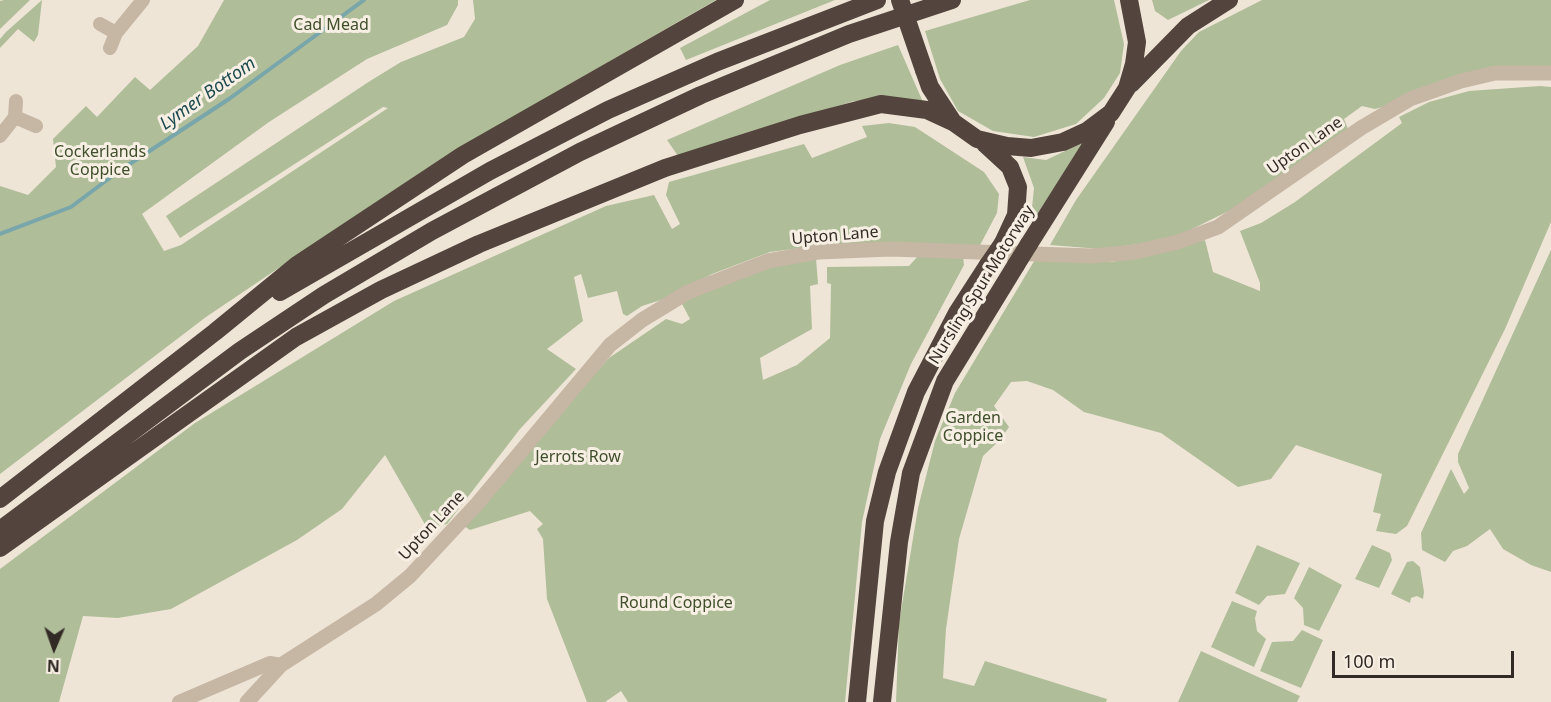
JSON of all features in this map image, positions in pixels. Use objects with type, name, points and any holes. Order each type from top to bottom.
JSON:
[{"type":"highway","points":[[0,499],[215,332],[297,265],[463,154],[735,0]]},
{"type":"highway","points":[[215,332],[309,274],[490,171],[608,110],[717,62],[877,0]]},
{"type":"highway","points":[[900,0],[930,87],[953,122]]},
{"type":"highway","points":[[0,530],[240,351],[324,295],[432,231],[580,152],[701,95],[849,34],[952,0]]},
{"type":"highway","points":[[1127,88],[1137,42],[1129,0]]},
{"type":"highway","points":[[1127,88],[1188,26],[1229,0]]},
{"type":"highway","name":"Nursling Spur Motorway","points":[[882,702],[898,542],[911,473],[945,381],[1127,88]]},
{"type":"highway","points":[[0,548],[296,337],[381,290],[479,244],[665,168],[812,122],[881,104],[927,110],[953,122]]},
{"type":"highway","points":[[977,139],[1008,146],[1031,148],[1064,142],[1087,131],[1112,112]]},
{"type":"highway","name":"Nursling Spur Motorway","points":[[857,702],[875,521],[887,472],[902,426],[932,358],[1003,243],[1017,209],[1017,180],[1005,161],[953,122]]},
{"type":"street","points":[[110,48],[116,33],[143,0]]},
{"type":"street","points":[[100,24],[116,33]]},
{"type":"street","name":"Upton Lane","points":[[248,702],[281,665],[376,604],[410,576],[477,504],[610,345],[642,320],[688,292],[768,261],[818,252],[891,249],[1092,256],[1135,252],[1178,242],[1218,227],[1361,129],[1410,99],[1461,81],[1495,73],[1551,73]]},
{"type":"street","points":[[0,136],[3,128],[15,117],[16,101]]},
{"type":"street","points":[[15,117],[36,126]]},
{"type":"street","points":[[179,702],[270,663],[281,665]]},
{"type":"green space","points":[[30,0],[0,29],[0,1]]},
{"type":"green space","points":[[42,0],[38,35],[34,42],[18,29],[0,48],[0,39],[6,32]]},
{"type":"green space","points":[[224,0],[458,0],[458,5],[447,25],[367,59],[269,122],[142,214],[164,251],[181,245],[388,108],[383,107],[180,238],[166,216],[401,62],[464,37],[475,19],[473,0],[716,0],[556,92],[350,220],[206,317],[0,474],[0,186],[28,195],[56,167],[53,139],[86,106],[97,117],[135,77],[150,90],[198,46]]},
{"type":"green space","points":[[770,0],[835,0],[686,60],[680,48]]},
{"type":"green space","points":[[1030,0],[1114,0],[1124,44],[1120,73],[1104,98],[1076,124],[1034,137],[993,131],[958,111],[940,79],[925,31]]},
{"type":"green space","points":[[1152,0],[1209,0],[1168,20],[1155,11]]},
{"type":"green space","points":[[1262,0],[1551,0],[1551,66],[1375,109],[1362,106],[1344,119],[1348,129],[1251,200],[1182,234],[1148,243],[1100,249],[1050,245],[1076,200],[1181,51],[1199,32]]},
{"type":"green space","points":[[898,45],[923,102],[854,101],[678,156],[667,140],[840,65]]},
{"type":"green space","name":"Garden Coppice","points":[[1551,87],[1551,222],[1505,329],[1407,526],[1396,534],[1376,531],[1381,514],[1373,512],[1382,474],[1296,445],[1271,479],[1238,487],[1161,433],[1084,412],[1053,390],[1027,381],[1011,382],[994,406],[1009,427],[1000,440],[983,456],[959,539],[946,629],[943,678],[974,686],[985,661],[1107,699],[1106,702],[896,702],[899,623],[918,508],[935,441],[955,393],[1036,258],[1112,262],[1205,240],[1213,272],[1260,291],[1260,283],[1240,231],[1261,223],[1295,202],[1402,123],[1399,117],[1429,102],[1469,91]]},
{"type":"green space","points":[[889,123],[915,127],[984,172],[999,194],[997,213],[979,247],[832,244],[770,252],[712,274],[667,298],[642,306],[627,316],[623,314],[617,291],[588,298],[581,274],[574,277],[583,321],[547,349],[576,369],[520,429],[447,524],[427,528],[385,455],[342,509],[297,540],[171,609],[118,618],[83,616],[59,702],[0,702],[0,569],[195,423],[394,301],[606,206],[654,195],[672,229],[680,224],[666,195],[669,182],[804,144],[812,158],[867,137],[862,126]]},
{"type":"green space","points":[[1084,142],[1036,216],[1031,218],[1034,188],[1023,157],[1046,160]]},
{"type":"green space","points":[[1551,250],[1551,572],[1531,565],[1503,549],[1490,529],[1467,546],[1453,551],[1445,562],[1422,550],[1421,533],[1451,469],[1464,494],[1469,488],[1458,462],[1458,454]]},
{"type":"green space","points":[[919,255],[963,256],[964,265],[911,364],[880,439],[862,522],[845,702],[628,702],[621,691],[605,702],[587,702],[547,599],[543,539],[537,529],[543,524],[530,511],[470,530],[464,526],[524,453],[609,358],[666,319],[682,324],[690,319],[681,302],[765,268],[816,258],[818,284],[810,286],[812,329],[760,358],[763,380],[797,365],[830,338],[831,284],[827,283],[827,267],[909,266]]},
{"type":"green space","points":[[1257,545],[1300,563],[1285,594],[1267,596],[1259,605],[1235,593]]},
{"type":"green space","points":[[1372,545],[1390,553],[1392,560],[1379,588],[1355,579]]},
{"type":"green space","points":[[1413,561],[1420,567],[1424,592],[1423,599],[1417,596],[1411,598],[1410,603],[1391,594],[1407,562]]},
{"type":"green space","points":[[1309,567],[1342,585],[1319,631],[1304,625],[1303,608],[1294,598]]},
{"type":"green space","points":[[1232,601],[1257,611],[1255,618],[1257,631],[1266,639],[1254,667],[1211,647]]},
{"type":"green space","points":[[1302,630],[1323,640],[1301,688],[1260,671],[1272,642],[1293,641]]},
{"type":"green space","points":[[1201,651],[1300,696],[1297,702],[1178,702]]},
{"type":"waterway","name":"Lymer Bottom","points":[[0,234],[71,207],[119,171],[229,99],[364,0]]},
{"type":"park label","name":"Cad Mead","points":[[331,25]]},
{"type":"park label","name":"Cockerlands Coppice","points":[[100,161]]},
{"type":"park label","name":"Jerrots Row","points":[[578,457]]},
{"type":"park label","name":"Round Coppice","points":[[676,603]]}]
